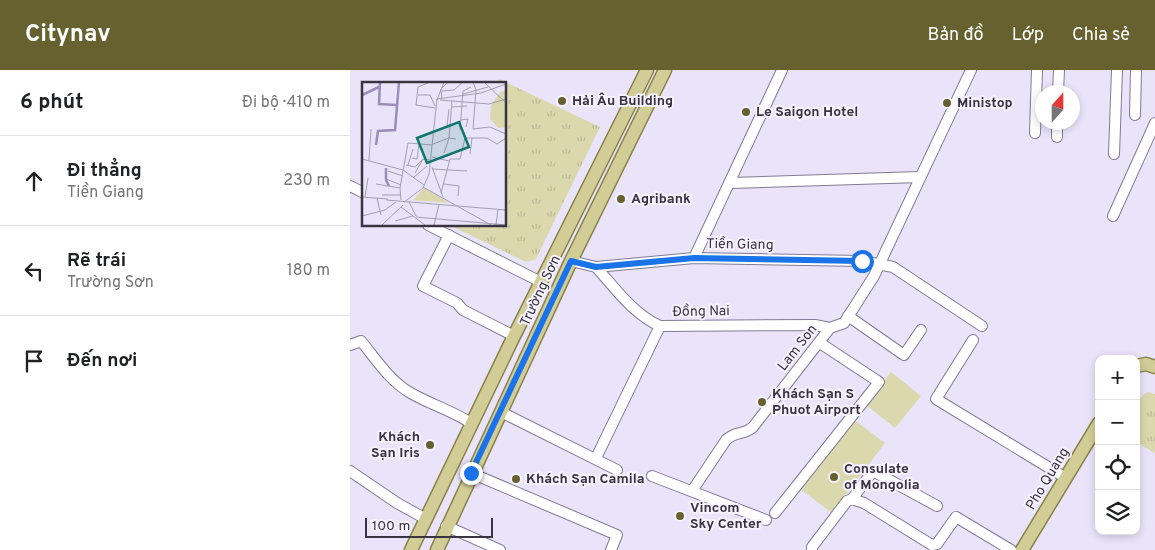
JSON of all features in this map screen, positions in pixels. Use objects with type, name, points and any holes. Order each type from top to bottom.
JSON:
[{"type":"main road","name":"Trường Sơn","points":[[411,550],[514,336],[647,70]]},
{"type":"main road","name":"Trường Sơn","points":[[437,550],[446,526],[571,261],[665,70]]},
{"type":"main road","points":[[1140,365],[1146,364],[1155,367]]},
{"type":"main road","name":"Pho Quang","points":[[1022,550],[1095,431]]},
{"type":"street","points":[[694,258],[782,70]]},
{"type":"street","name":"Lam Son","points":[[692,492],[726,440],[731,435],[746,433],[820,343],[830,328],[844,323],[880,263],[971,70]]},
{"type":"street","points":[[1035,133],[1037,70]]},
{"type":"street","points":[[1058,85],[1059,70]]},
{"type":"street","points":[[1114,154],[1117,70]]},
{"type":"street","points":[[1135,115],[1136,70]]},
{"type":"street","points":[[1113,216],[1155,123]]},
{"type":"street","points":[[1056,130],[1056,137]]},
{"type":"street","points":[[730,183],[920,177]]},
{"type":"street","points":[[350,186],[362,192]]},
{"type":"street","points":[[430,226],[541,282]]},
{"type":"street","points":[[449,235],[423,286],[514,336]]},
{"type":"street","name":"Tiền Giang","points":[[571,261],[596,267],[694,258],[862,261],[880,263],[893,267],[982,326]]},
{"type":"street","name":"Đồng Nai","points":[[596,267],[633,308],[647,320],[660,326],[815,325],[830,328]]},
{"type":"street","points":[[848,316],[904,355],[921,330]]},
{"type":"street","points":[[596,458],[660,326]]},
{"type":"street","points":[[973,340],[936,399],[1066,478]]},
{"type":"street","points":[[350,345],[361,341],[380,364],[408,391],[454,412],[472,423]]},
{"type":"street","points":[[775,513],[879,382],[820,343]]},
{"type":"street","points":[[501,412],[617,470]]},
{"type":"street","points":[[350,471],[397,503],[426,518]]},
{"type":"street","points":[[812,550],[812,547],[847,501],[852,498],[874,471],[937,506]]},
{"type":"street","points":[[471,473],[618,534],[611,550]]},
{"type":"street","points":[[652,476],[766,520]]},
{"type":"street","points":[[852,498],[864,503],[931,547],[936,544],[956,517],[1011,550]]},
{"type":"street","points":[[446,526],[500,550]]},
{"type":"green space","points":[[506,82],[600,127],[536,259],[526,262],[451,226],[506,226]]},
{"type":"green space","points":[[891,372],[921,396],[895,428],[865,404]]},
{"type":"green space","points":[[1148,392],[1155,394],[1155,453],[1140,444],[1140,400]]},
{"type":"green space","points":[[853,419],[885,443],[832,513],[799,488]]},
{"type":"place","name":"Hải Âu Building","points":[[562,101]]},
{"type":"place","name":"Ministop","points":[[947,103]]},
{"type":"place","name":"Le Saigon Hotel","points":[[746,112]]},
{"type":"place","name":"Agribank","points":[[621,199]]},
{"type":"place","name":"Khách Sạn S Phuot Airport","points":[[762,402]]},
{"type":"place","name":"Khách Sạn Iris","points":[[430,445]]},
{"type":"place","name":"Consulate of Mongolia","points":[[834,477]]},
{"type":"place","name":"Khách Sạn Camila","points":[[516,479]]},
{"type":"place","name":"Vincom Sky Center","points":[[680,516]]},
{"type":"route","points":[[471,473],[571,261],[596,267],[694,258],[862,261]]}]
